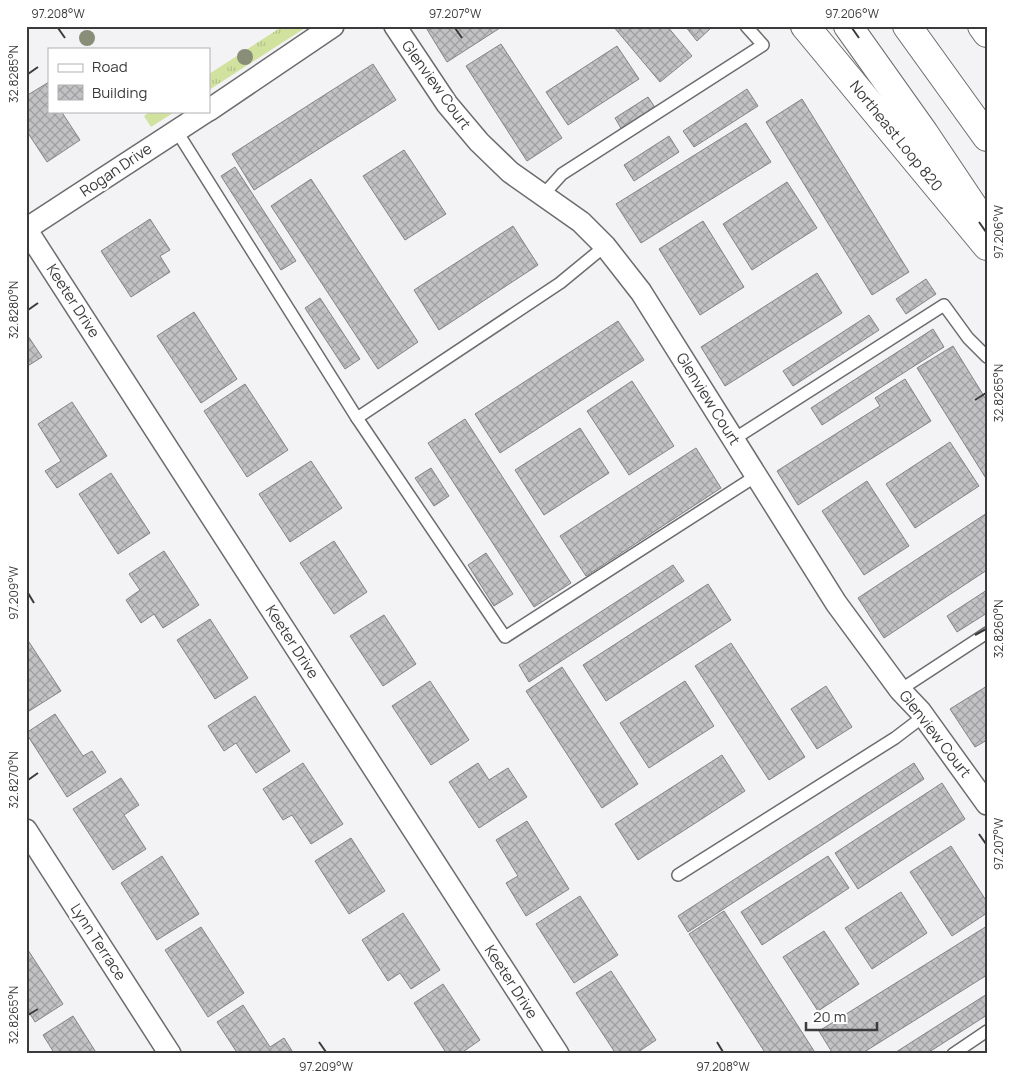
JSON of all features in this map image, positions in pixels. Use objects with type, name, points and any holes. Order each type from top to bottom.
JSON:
[{"type":"main road","name":"Northeast Loop 820","points":[[805,26],[987,246]]},
{"type":"main road","points":[[848,26],[924,133],[987,227]]},
{"type":"main road","points":[[907,26],[987,137]]},
{"type":"main road","points":[[982,26],[987,33]]},
{"type":"street","name":"Rogan Drive","points":[[210,107],[333,26]]},
{"type":"street","name":"Glenview Court","points":[[394,26],[447,104],[479,142],[510,172],[581,222],[605,246],[641,292],[836,603],[900,690],[924,716],[987,804]]},
{"type":"street","name":"Rogan Drive","points":[[26,229],[202,112]]},
{"type":"street","name":"Keeter Drive","points":[[26,229],[558,1054]]},
{"type":"street","name":"Lynn Terrace","points":[[26,830],[170,1054]]},
{"type":"lane","points":[[543,195],[562,174],[763,45],[746,26]]},
{"type":"lane","points":[[176,130],[356,418],[505,638],[756,476]]},
{"type":"lane","points":[[356,418],[560,283],[605,246]]},
{"type":"lane","points":[[734,439],[944,305],[968,338],[987,356]]},
{"type":"lane","points":[[900,690],[987,633]]},
{"type":"lane","points":[[678,875],[895,738],[924,716]]},
{"type":"lane","points":[[953,1054],[987,1031]]},
{"type":"green space","points":[[283,26],[308,26],[210,89],[210,73]]},
{"type":"green space","points":[[150,112],[174,112],[151,127],[144,116]]},
{"type":"building","points":[[425,26],[503,26],[447,62]]},
{"type":"building","points":[[613,26],[667,26],[692,56],[660,82]]},
{"type":"building","points":[[685,26],[710,26],[711,28],[697,41]]},
{"type":"building","points":[[501,44],[562,138],[527,161],[466,66]]},
{"type":"building","points":[[617,46],[639,79],[568,125],[546,92]]},
{"type":"building","points":[[373,64],[396,100],[254,190],[232,154]]},
{"type":"building","points":[[48,83],[48,112],[62,112],[80,140],[47,162],[26,130],[26,96]]},
{"type":"building","points":[[747,89],[758,106],[694,147],[683,131]]},
{"type":"building","points":[[648,97],[656,109],[622,130],[615,118]]},
{"type":"building","points":[[802,99],[909,272],[872,295],[766,122]]},
{"type":"building","points":[[746,123],[771,162],[641,243],[616,204]]},
{"type":"building","points":[[669,136],[679,152],[634,181],[624,165]]},
{"type":"building","points":[[404,150],[446,214],[405,240],[363,176]]},
{"type":"building","points":[[235,167],[296,261],[281,270],[221,176]]},
{"type":"building","points":[[311,179],[418,342],[378,369],[271,206]]},
{"type":"building","points":[[787,182],[817,228],[752,270],[723,224]]},
{"type":"building","points":[[150,219],[170,250],[160,256],[170,272],[131,297],[101,251]]},
{"type":"building","points":[[703,221],[744,287],[700,315],[659,249]]},
{"type":"building","points":[[513,226],[538,265],[439,330],[414,290]]},
{"type":"building","points":[[817,273],[842,313],[725,386],[701,347]]},
{"type":"building","points":[[926,279],[936,294],[906,314],[896,299]]},
{"type":"building","points":[[320,298],[360,359],[345,369],[305,308]]},
{"type":"building","points":[[194,312],[237,379],[201,403],[157,336]]},
{"type":"building","points":[[869,315],[879,330],[793,386],[783,371]]},
{"type":"building","points":[[618,321],[644,360],[500,453],[475,414]]},
{"type":"building","points":[[933,329],[944,347],[822,425],[811,408]]},
{"type":"building","points":[[26,333],[42,357],[26,367]]},
{"type":"building","points":[[953,346],[987,401],[987,480],[917,368]]},
{"type":"building","points":[[905,379],[931,421],[798,505],[777,471],[880,406],[875,398]]},
{"type":"building","points":[[632,381],[674,446],[629,475],[587,411]]},
{"type":"building","points":[[245,384],[288,450],[247,477],[204,411]]},
{"type":"building","points":[[72,402],[107,456],[57,488],[45,471],[61,461],[38,424]]},
{"type":"building","points":[[465,419],[571,583],[534,607],[428,443]]},
{"type":"building","points":[[580,428],[609,473],[544,515],[515,470]]},
{"type":"building","points":[[950,442],[979,486],[915,528],[886,484]]},
{"type":"building","points":[[696,448],[721,488],[586,576],[560,536]]},
{"type":"building","points":[[311,461],[342,508],[290,542],[259,494]]},
{"type":"building","points":[[431,468],[449,496],[434,506],[415,478]]},
{"type":"building","points":[[111,473],[150,533],[118,554],[79,494]]},
{"type":"building","points":[[867,481],[909,546],[864,575],[822,511]]},
{"type":"building","points":[[987,513],[987,570],[884,638],[858,598]]},
{"type":"building","points":[[334,541],[367,592],[334,614],[300,563]]},
{"type":"building","points":[[164,551],[199,605],[163,628],[154,614],[141,623],[126,600],[140,590],[129,574]]},
{"type":"building","points":[[486,553],[513,594],[494,606],[468,565]]},
{"type":"building","points":[[673,565],[684,581],[529,682],[519,665]]},
{"type":"building","points":[[708,584],[731,620],[606,701],[583,665]]},
{"type":"building","points":[[987,590],[987,613],[957,632],[947,616]]},
{"type":"building","points":[[384,615],[416,664],[383,686],[350,636]]},
{"type":"building","points":[[210,619],[248,678],[215,699],[177,640]]},
{"type":"building","points":[[29,642],[61,691],[26,713],[26,644]]},
{"type":"building","points":[[731,643],[805,757],[769,780],[695,666]]},
{"type":"building","points":[[562,667],[638,784],[602,808],[526,691]]},
{"type":"building","points":[[430,681],[469,740],[431,765],[392,706]]},
{"type":"building","points":[[685,681],[714,726],[649,768],[620,723]]},
{"type":"building","points":[[826,686],[852,727],[817,749],[791,709]]},
{"type":"building","points":[[987,686],[987,740],[975,747],[950,709]]},
{"type":"building","points":[[255,696],[290,751],[256,773],[236,743],[224,751],[208,726]]},
{"type":"building","points":[[55,714],[83,756],[92,751],[106,772],[67,797],[26,733]]},
{"type":"building","points":[[722,755],[745,791],[638,860],[615,824]]},
{"type":"building","points":[[303,763],[343,824],[311,844],[292,815],[283,820],[263,789]]},
{"type":"building","points":[[478,763],[489,780],[508,768],[527,797],[479,828],[449,782]]},
{"type":"building","points":[[914,763],[924,779],[688,932],[678,916]]},
{"type":"building","points":[[121,778],[139,805],[124,815],[146,849],[113,870],[73,809]]},
{"type":"building","points":[[942,783],[965,819],[858,889],[835,853]]},
{"type":"building","points":[[527,821],[569,889],[526,916],[506,883],[518,876],[496,840]]},
{"type":"building","points":[[351,838],[385,891],[349,914],[315,861]]},
{"type":"building","points":[[951,846],[987,902],[987,913],[952,936],[910,872]]},
{"type":"building","points":[[162,856],[199,914],[157,940],[121,883]]},
{"type":"building","points":[[828,856],[849,888],[762,945],[741,912]]},
{"type":"building","points":[[901,892],[927,933],[872,969],[845,928]]},
{"type":"building","points":[[580,896],[618,955],[574,983],[536,924]]},
{"type":"building","points":[[724,911],[816,1054],[766,1054],[689,934]]},
{"type":"building","points":[[403,913],[440,970],[411,989],[400,973],[388,981],[362,940]]},
{"type":"building","points":[[987,926],[987,975],[861,1054],[833,1054],[819,1031]]},
{"type":"building","points":[[201,927],[244,993],[208,1017],[165,950]]},
{"type":"building","points":[[824,931],[859,984],[818,1011],[783,957]]},
{"type":"building","points":[[26,947],[63,1004],[35,1022],[26,1007]]},
{"type":"building","points":[[611,971],[656,1040],[635,1054],[616,1054],[576,993]]},
{"type":"building","points":[[443,984],[480,1040],[460,1054],[447,1054],[414,1003]]},
{"type":"building","points":[[987,994],[987,1015],[926,1054],[893,1054]]},
{"type":"building","points":[[243,1005],[270,1047],[284,1038],[294,1054],[238,1054],[217,1022]]},
{"type":"building","points":[[73,1016],[97,1054],[48,1054],[53,1051],[43,1035]]}]
